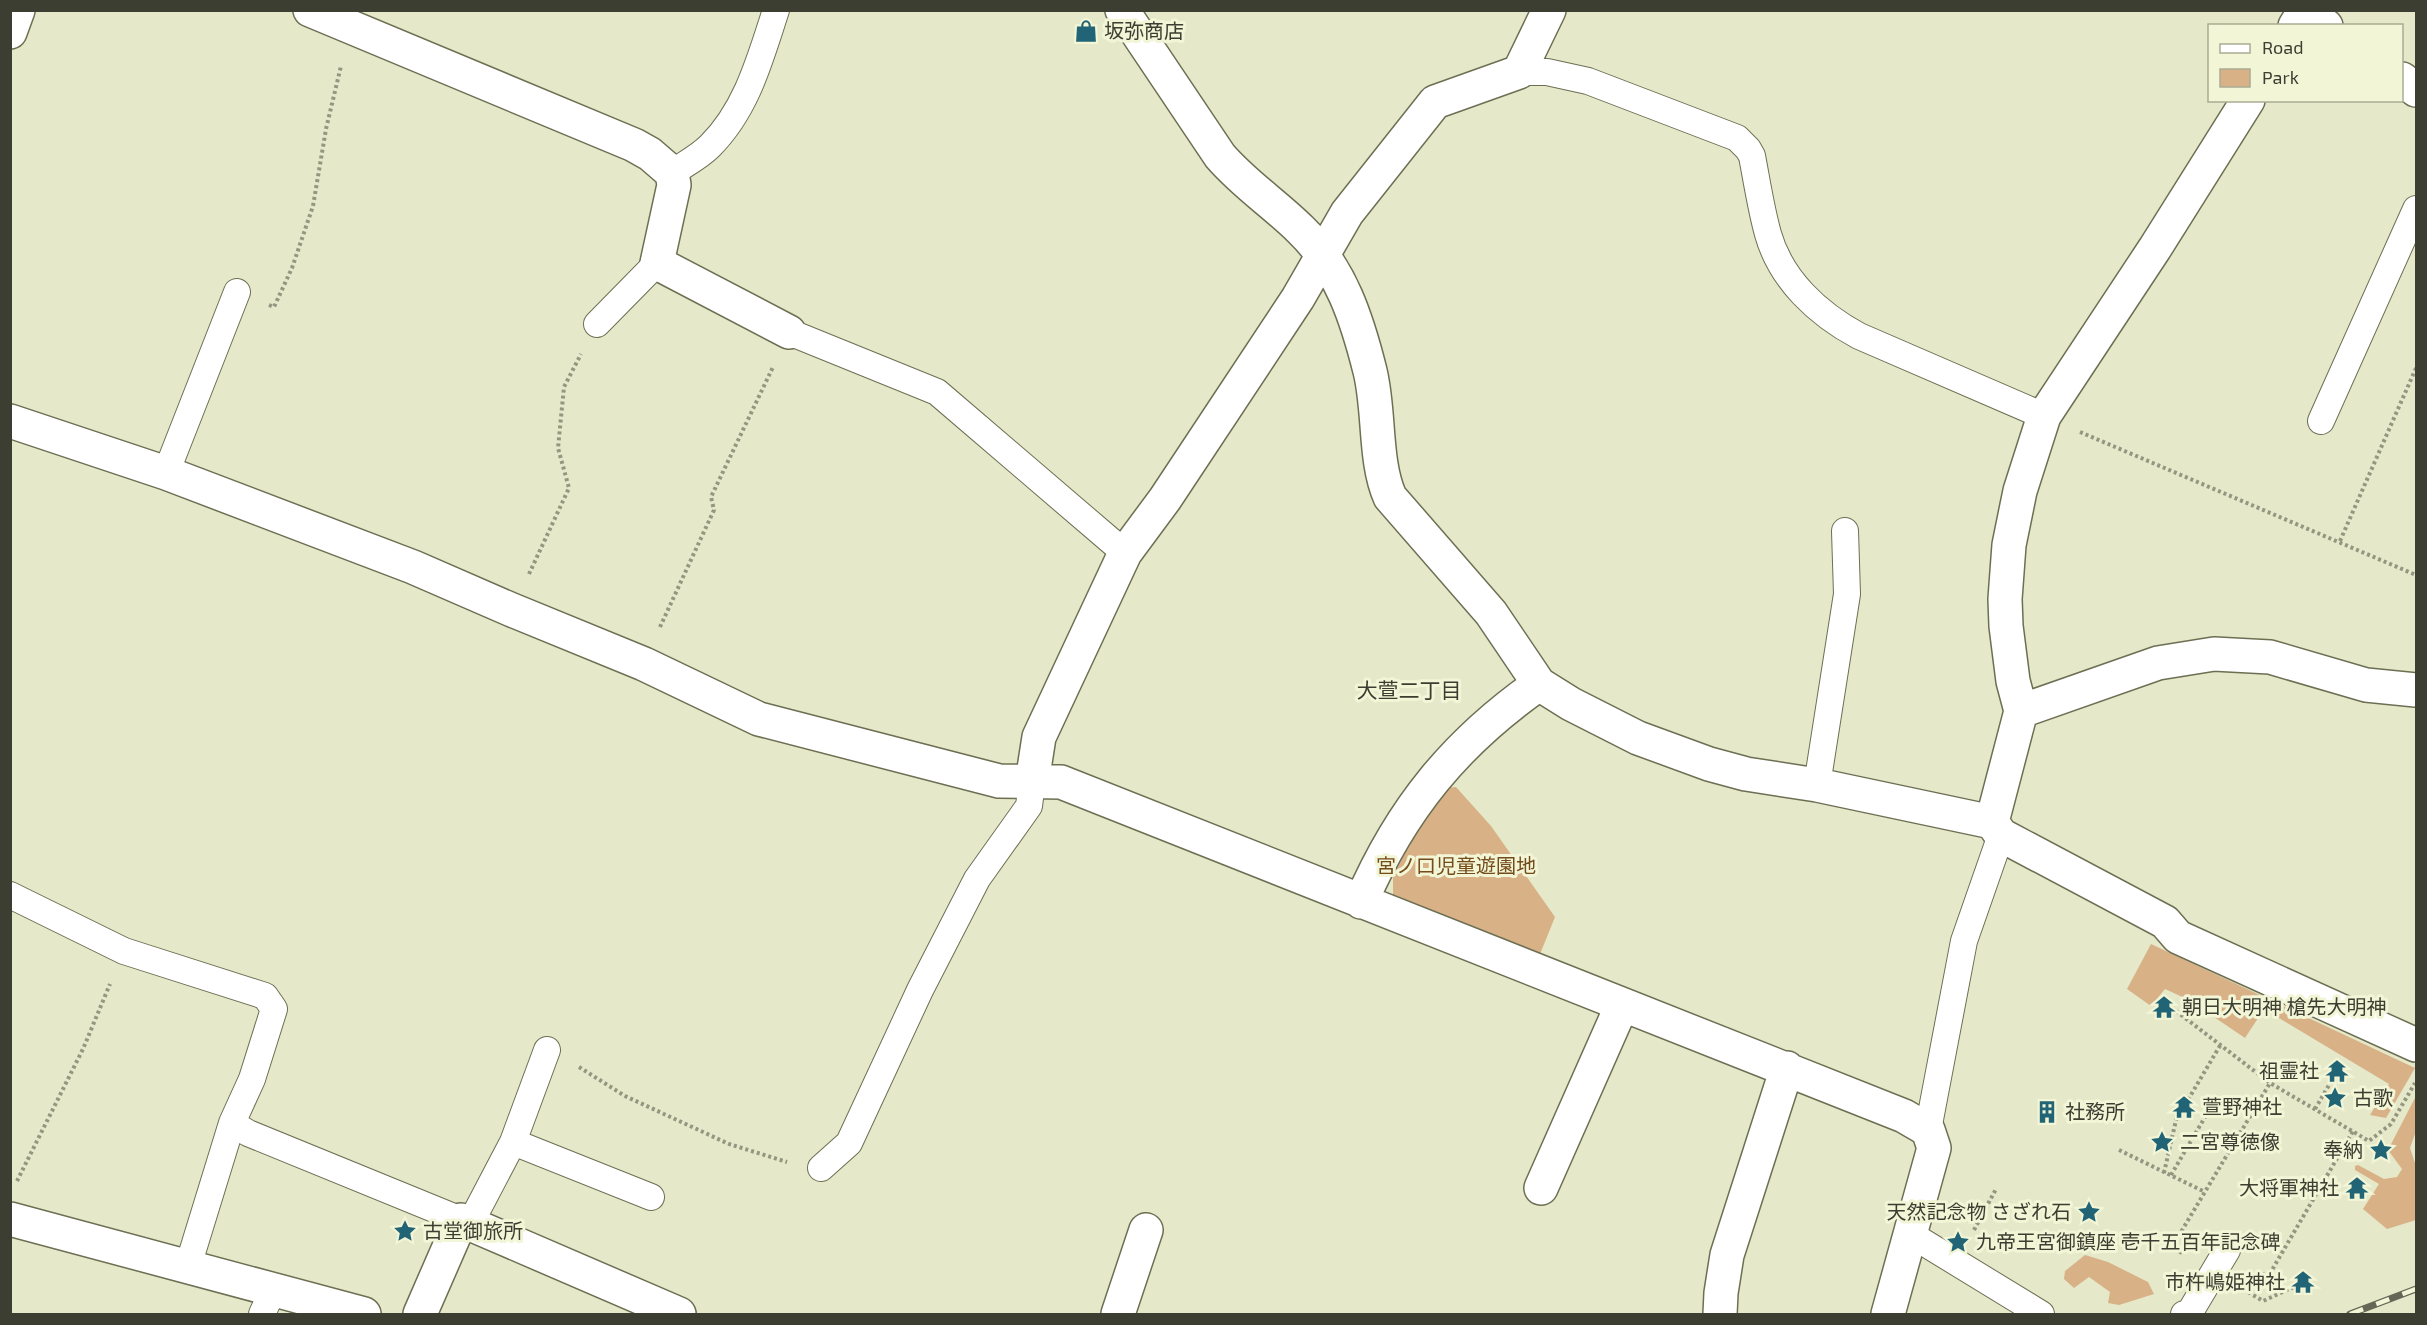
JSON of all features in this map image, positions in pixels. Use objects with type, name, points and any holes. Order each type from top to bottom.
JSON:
[{"type":"street","points":[[10,32],[18,10]]},
{"type":"street","points":[[1122,10],[1220,156],[1237,176],[1301,229],[1324,255],[1347,295],[1364,346],[1375,392],[1384,483],[1390,497],[1491,613],[1539,684],[1604,722],[1673,752],[1746,774],[1817,784],[1996,829],[2165,922],[2178,937],[2416,1045]]},
{"type":"street","points":[[1032,782],[1039,736],[1125,553],[1165,499],[1324,255],[1347,213],[1435,102],[1519,72],[1550,10]]},
{"type":"street","points":[[2296,24],[2305,10],[2323,24]]},
{"type":"street","points":[[316,11],[634,145],[662,163],[672,173],[674,185],[657,263],[789,332]]},
{"type":"street","points":[[2403,80],[2416,90]]},
{"type":"street","points":[[1996,829],[2021,711],[2013,681],[2006,626],[2006,572],[2009,544],[2020,491],[2044,416],[2247,102]]},
{"type":"street","points":[[10,421],[166,473],[413,567],[644,664],[759,718],[999,781],[1061,782],[1904,1116],[1928,1130],[1934,1148],[1888,1314]]},
{"type":"street","points":[[2021,711],[2158,663],[2214,654],[2270,657],[2366,685],[2416,690]]},
{"type":"street","points":[[1361,902],[1392,838],[1432,779],[1482,728],[1539,684]]},
{"type":"street","points":[[1541,1188],[1622,1005]]},
{"type":"street","points":[[1720,1314],[1727,1255],[1787,1068]]},
{"type":"street","points":[[10,1219],[188,1266],[268,1302],[364,1314]]},
{"type":"street","points":[[420,1314],[466,1222],[679,1314]]},
{"type":"street","points":[[1118,1314],[1146,1230]]},
{"type":"lane","points":[[672,173],[710,146],[733,118],[751,85],[777,10]]},
{"type":"lane","points":[[1519,72],[1547,72],[1588,81],[1737,138],[1752,156],[1768,235],[1773,248],[1794,284],[1818,309],[1846,329],[1894,353],[2044,416]]},
{"type":"lane","points":[[2321,421],[2416,209]]},
{"type":"lane","points":[[597,324],[657,263]]},
{"type":"lane","points":[[166,473],[237,292]]},
{"type":"lane","points":[[789,332],[937,392],[1125,553]]},
{"type":"lane","points":[[1817,784],[1847,594],[1845,531]]},
{"type":"lane","points":[[821,1168],[849,1143],[920,990],[977,879],[1029,806],[1032,782]]},
{"type":"lane","points":[[1928,1130],[1965,941],[1996,829]]},
{"type":"lane","points":[[10,895],[124,951],[265,996],[274,1009],[252,1079],[232,1123],[188,1266]]},
{"type":"lane","points":[[232,1123],[248,1133],[466,1222],[513,1142],[547,1050]]},
{"type":"lane","points":[[513,1142],[651,1197]]},
{"type":"lane","points":[[1910,1234],[2041,1314]]},
{"type":"lane","points":[[2184,1314],[2190,1312],[2227,1250]]},
{"type":"path","points":[[237,292],[274,307],[292,268],[313,206],[326,129],[351,25]]},
{"type":"path","points":[[512,610],[569,488],[558,448],[564,387],[597,324]]},
{"type":"path","points":[[644,664],[714,510],[711,497],[789,332]]},
{"type":"path","points":[[2340,541],[2416,368]]},
{"type":"path","points":[[2044,416],[2416,575]]},
{"type":"path","points":[[16,1184],[83,1049],[124,951]]},
{"type":"path","points":[[2176,1011],[2270,1083],[2369,1141],[2391,1124],[2416,1080]]},
{"type":"path","points":[[2164,1173],[2176,1120],[2221,1044]]},
{"type":"path","points":[[547,1050],[625,1096],[729,1144],[807,1168],[821,1168]]},
{"type":"path","points":[[2315,1109],[2332,1080]]},
{"type":"path","points":[[2214,1272],[2172,1247],[2270,1083]]},
{"type":"path","points":[[2171,1175],[2218,1095]]},
{"type":"path","points":[[2296,1286],[2264,1301],[2241,1287],[2272,1270],[2353,1131]]},
{"type":"path","points":[[2119,1150],[2205,1192]]},
{"type":"path","points":[[1956,1262],[1996,1190]]},
{"type":"green space","name":"宮ノ口児童遊園地","points":[[1456,787],[1491,826],[1555,917],[1538,959],[1393,896],[1393,866],[1446,788]]},
{"type":"green space","points":[[2151,944],[2415,1068],[2386,1118],[2370,1115],[2389,1084],[2264,1009],[2245,1038],[2189,1000],[2165,989],[2151,1006],[2127,989]]},
{"type":"green space","points":[[2416,1096],[2416,1131],[2410,1148],[2416,1166],[2416,1220],[2387,1229],[2363,1209],[2379,1184],[2355,1170],[2355,1166],[2358,1165],[2384,1179],[2397,1177],[2402,1169],[2388,1150]]},
{"type":"green space","points":[[2085,1255],[2108,1262],[2148,1282],[2154,1294],[2119,1305],[2108,1303],[2110,1292],[2089,1277],[2074,1288],[2064,1279],[2065,1271]]},
{"type":"railway","points":[[2350,1314],[2416,1289]]},
{"type":"place","name":"坂弥商店","points":[[1086,31]]},
{"type":"place","name":"朝日大明神 槍先大明神","points":[[2164,1007]]},
{"type":"place","name":"祖霊社","points":[[2337,1071]]},
{"type":"place","name":"古歌","points":[[2335,1098]]},
{"type":"place","name":"萱野神社","points":[[2184,1107]]},
{"type":"place","name":"社務所","points":[[2047,1112]]},
{"type":"place","name":"二宮尊徳像","points":[[2162,1142]]},
{"type":"place","name":"奉納","points":[[2381,1150]]},
{"type":"place","name":"大将軍神社","points":[[2357,1188]]},
{"type":"place","name":"天然記念物 さざれ石","points":[[2089,1212]]},
{"type":"place","name":"古堂御旅所","points":[[405,1231]]},
{"type":"place","name":"九帝王宮御鎮座 壱千五百年記念碑","points":[[1958,1242]]},
{"type":"place","name":"市杵嶋姫神社","points":[[2303,1282]]},
{"type":"district","name":"大萱二丁目","points":[[1409,691]]}]
